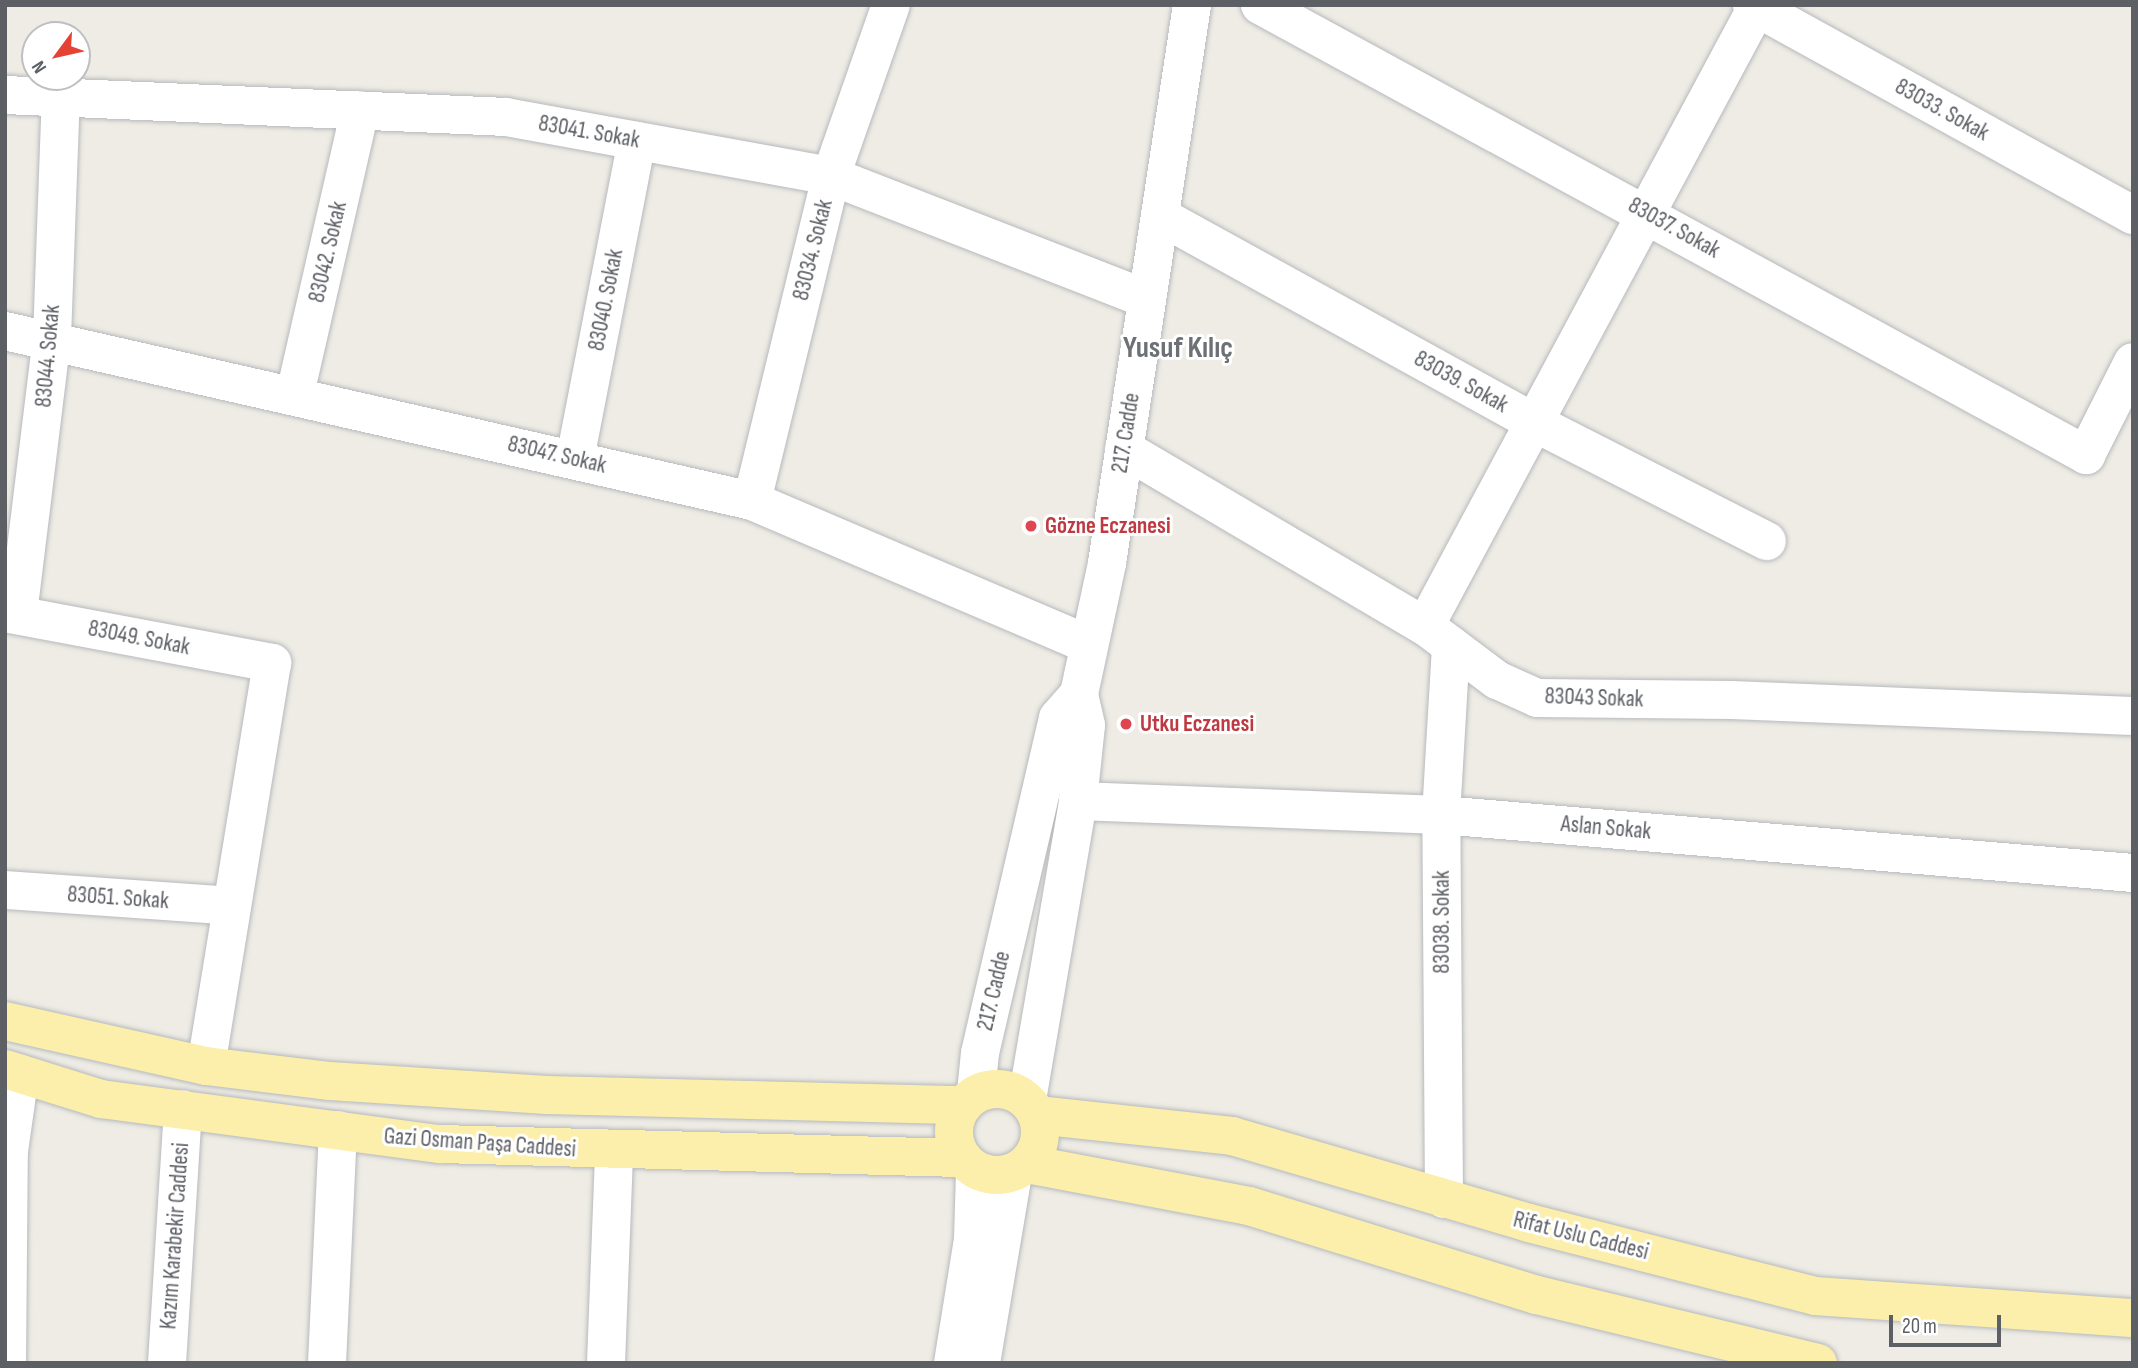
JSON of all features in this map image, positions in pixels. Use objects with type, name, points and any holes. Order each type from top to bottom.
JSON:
[{"type":"main road","points":[[5,1021],[206,1066],[330,1081],[547,1095],[969,1099]]},
{"type":"main road","name":"Gazi Osman Paşa Caddesi","points":[[13,1072],[100,1099],[440,1144],[968,1164]]},
{"type":"main road","name":"Rifat Uslu Caddesi","points":[[969,1099],[1012,1091],[1032,1107],[1232,1136],[1444,1199],[1816,1296],[2133,1318]]},
{"type":"main road","points":[[969,1099],[954,1122],[954,1141],[968,1164],[994,1176],[1020,1168],[1250,1206],[1714,1350],[1818,1363]]},
{"type":"main road","points":[[1020,1168],[1037,1149],[1040,1132],[1032,1107]]},
{"type":"street","name":"83034. Sokak","points":[[752,501],[831,176],[891,5]]},
{"type":"street","name":"217. Cadde","points":[[1032,1107],[1078,801],[1089,645],[1124,449],[1192,5]]},
{"type":"street","name":"83037. Sokak","points":[[1261,5],[1648,214],[2085,456],[2133,362]]},
{"type":"street","points":[[1438,636],[1536,424],[1755,6]]},
{"type":"street","name":"83033. Sokak","points":[[1755,6],[2133,215]]},
{"type":"street","name":"83041. Sokak","points":[[5,95],[506,117],[831,176],[1147,299]]},
{"type":"street","name":"83044. Sokak","points":[[12,614],[52,338],[61,97]]},
{"type":"street","name":"83042. Sokak","points":[[295,394],[360,110]]},
{"type":"street","name":"83040. Sokak","points":[[575,459],[637,141]]},
{"type":"street","name":"83039. Sokak","points":[[1160,216],[1536,424],[1767,541]]},
{"type":"street","name":"83047. Sokak","points":[[5,331],[52,338],[752,501],[1089,645]]},
{"type":"street","name":"83043 Sokak","points":[[1124,449],[1438,636],[1497,680],[1537,698],[1732,700],[2133,716]]},
{"type":"street","name":"83049. Sokak","points":[[12,614],[272,663],[232,906]]},
{"type":"street","name":"83038. Sokak","points":[[1438,636],[1444,1199]]},
{"type":"street","name":"217. Cadde","points":[[969,1099],[1058,718],[1083,709]]},
{"type":"street","name":"Aslan Sokak","points":[[1078,801],[1441,815],[2133,873]]},
{"type":"street","name":"83051. Sokak","points":[[5,890],[232,906]]},
{"type":"street","points":[[206,1066],[232,906]]},
{"type":"street","points":[[7,1363],[7,1155],[13,1072]]},
{"type":"street","name":"Kazım Karabekir Caddesi","points":[[167,1363],[183,1110]]},
{"type":"street","points":[[327,1363],[338,1130]]},
{"type":"street","points":[[606,1363],[614,1152]]},
{"type":"street","points":[[953,1363],[973,1239],[968,1164]]},
{"type":"street","points":[[981,1363],[1020,1168]]},
{"type":"place","name":"Gözne Eczanesi","points":[[1031,526]]},
{"type":"place","name":"Utku Eczanesi","points":[[1126,724]]},
{"type":"district","name":"Yusuf Kılıç","points":[[1178,348]]}]
